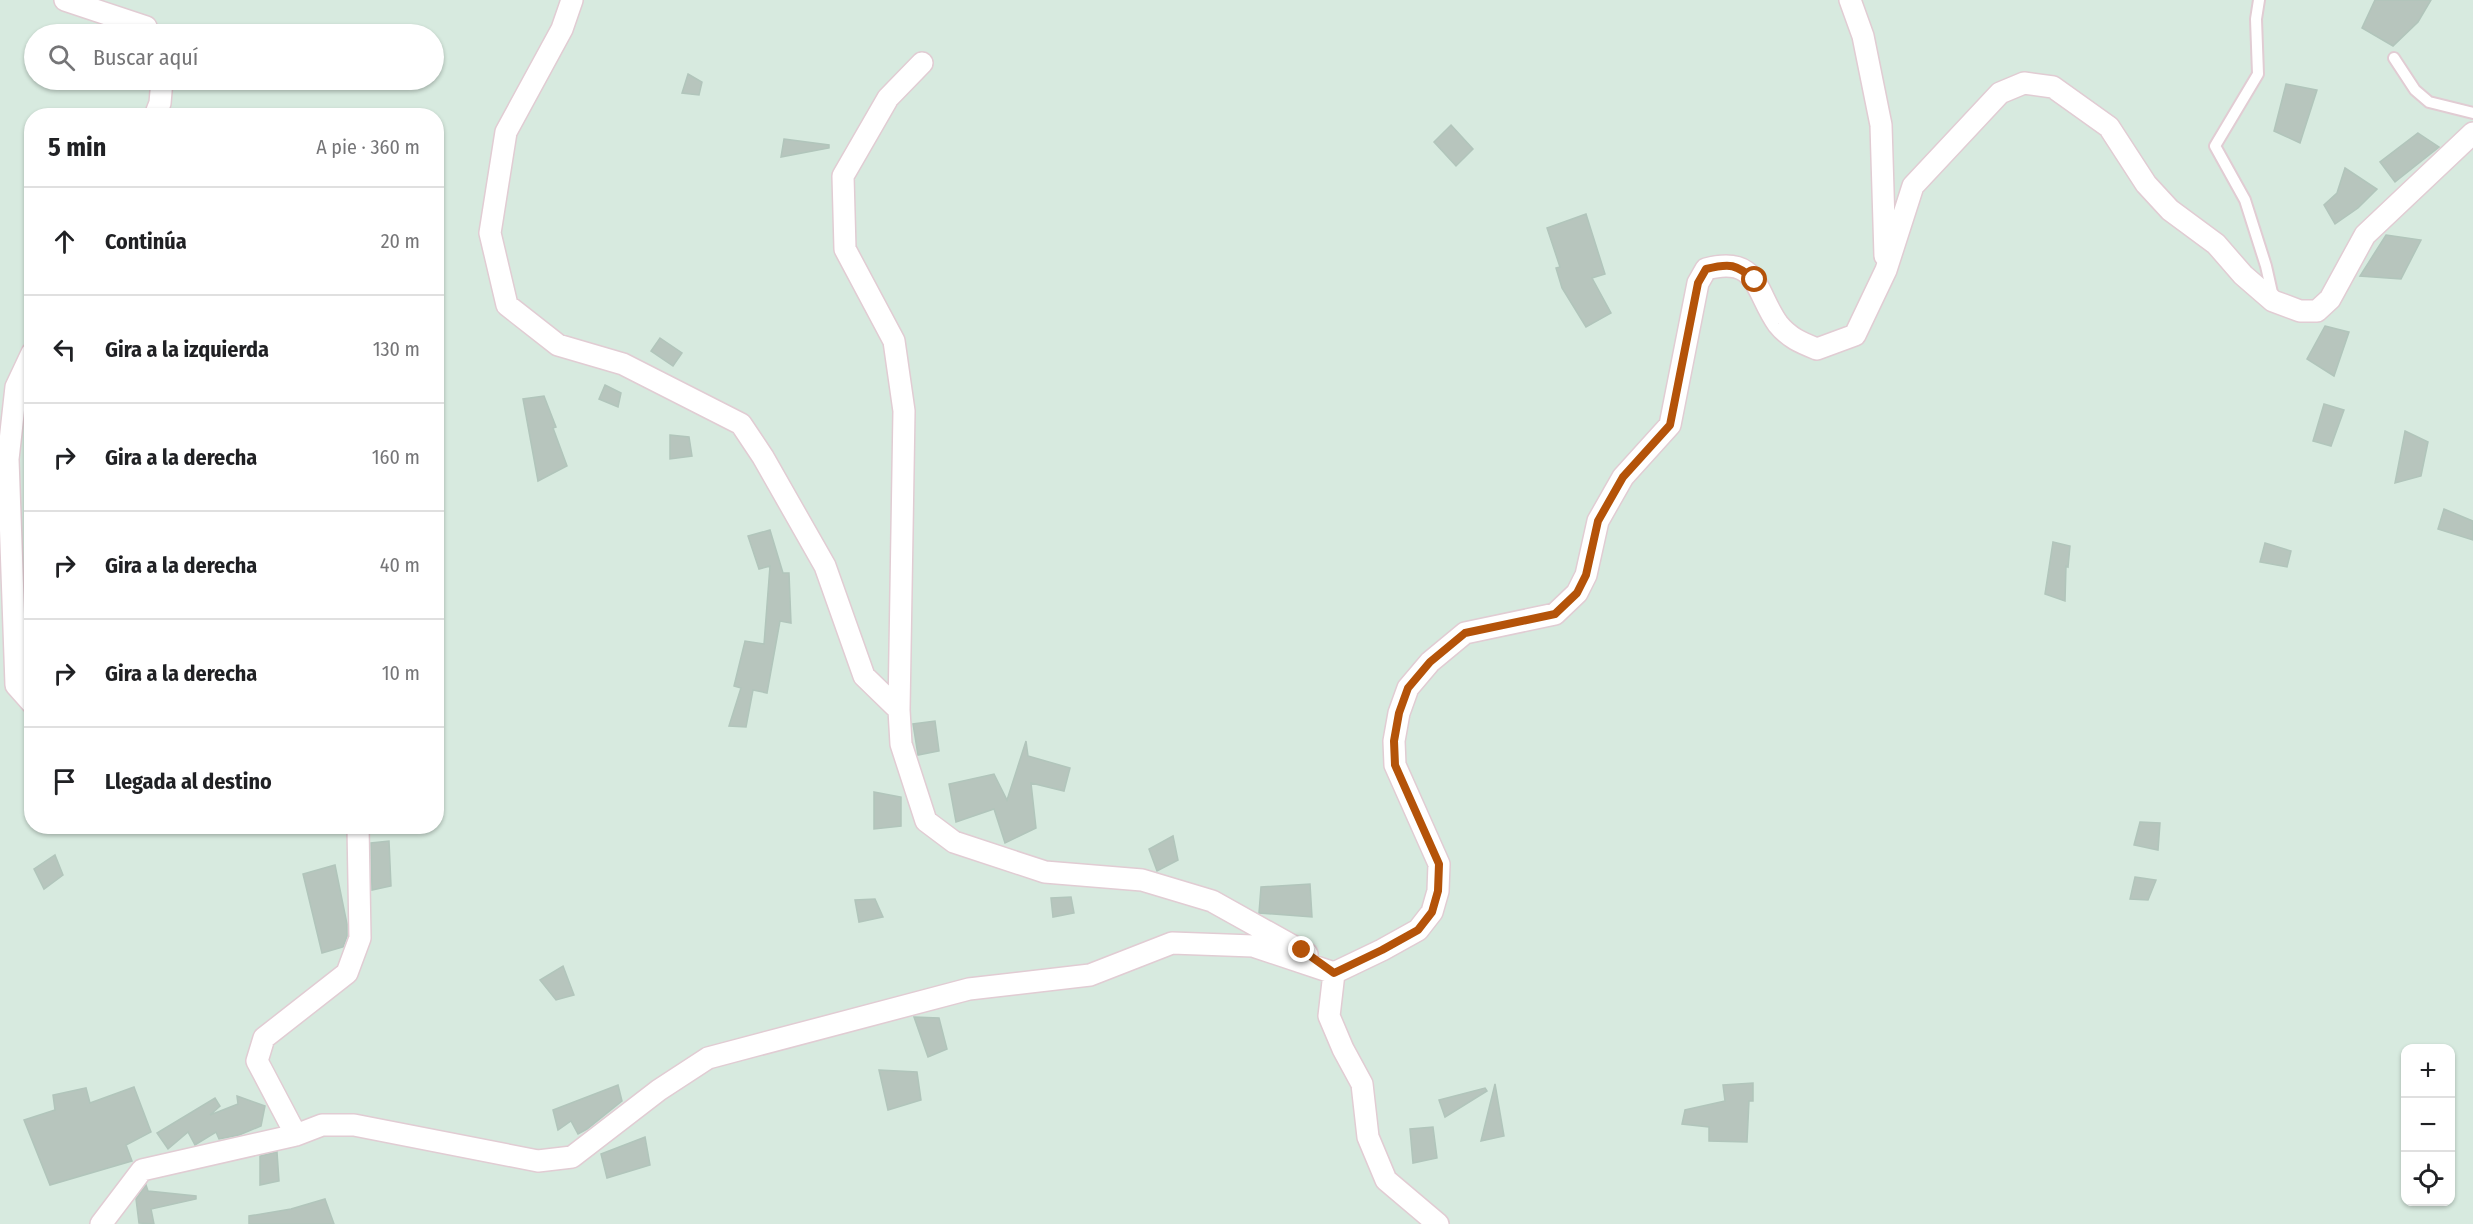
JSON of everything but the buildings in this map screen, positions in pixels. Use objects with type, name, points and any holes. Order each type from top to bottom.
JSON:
[{"type":"street","points":[[65,0],[137,24]]},
{"type":"street","points":[[572,0],[562,29],[506,132],[490,233],[507,304],[558,345],[623,364],[741,424],[763,457],[825,566],[864,676],[899,710]]},
{"type":"street","points":[[1850,0],[1863,36],[1881,125],[1886,270]]},
{"type":"street","points":[[922,63],[888,98],[843,176],[845,249],[894,341],[904,411],[899,710],[901,744],[927,821],[954,842],[1045,872],[1142,880],[1212,901],[1302,950],[1334,973]]},
{"type":"street","points":[[101,1224],[142,1170],[296,1135],[322,1125],[354,1125],[538,1161],[572,1157],[659,1090],[708,1058],[969,989],[1090,975],[1172,943],[1253,946],[1334,973],[1418,930],[1432,912],[1438,891],[1439,864],[1395,765],[1394,741],[1399,713],[1408,688],[1430,662],[1465,633],[1555,614],[1577,593],[1586,575],[1598,521],[1623,477],[1670,425],[1698,283],[1706,269],[1721,265],[1740,267],[1755,280],[1778,323],[1792,339],[1817,350],[1855,335],[1886,270],[1913,186],[2000,93],[2024,83],[2053,87],[2109,127],[2146,184],[2170,210],[2216,244],[2244,275],[2273,301],[2300,311],[2317,311],[2330,299],[2365,235],[2473,133]]},
{"type":"street","points":[[158,108],[161,90]]},
{"type":"street","points":[[24,370],[16,387],[8,459],[16,685],[24,694]]},
{"type":"street","points":[[296,1135],[257,1061],[264,1038],[347,973],[360,938],[358,834]]},
{"type":"street","points":[[1334,973],[1329,1016],[1343,1049],[1362,1084],[1368,1137],[1386,1180],[1438,1224]]},
{"type":"lane","points":[[2259,0],[2256,19],[2258,74],[2215,146],[2245,200],[2266,266],[2273,301]]},
{"type":"lane","points":[[2394,58],[2415,90],[2429,102],[2473,113]]},
{"type":"route","points":[[1302,950],[1334,973],[1418,930],[1432,912],[1438,891],[1439,864],[1395,765],[1394,741],[1399,713],[1408,688],[1430,662],[1465,633],[1555,614],[1577,593],[1586,575],[1598,521],[1623,477],[1670,425],[1698,283],[1706,269],[1721,265],[1740,267],[1755,280]]}]
